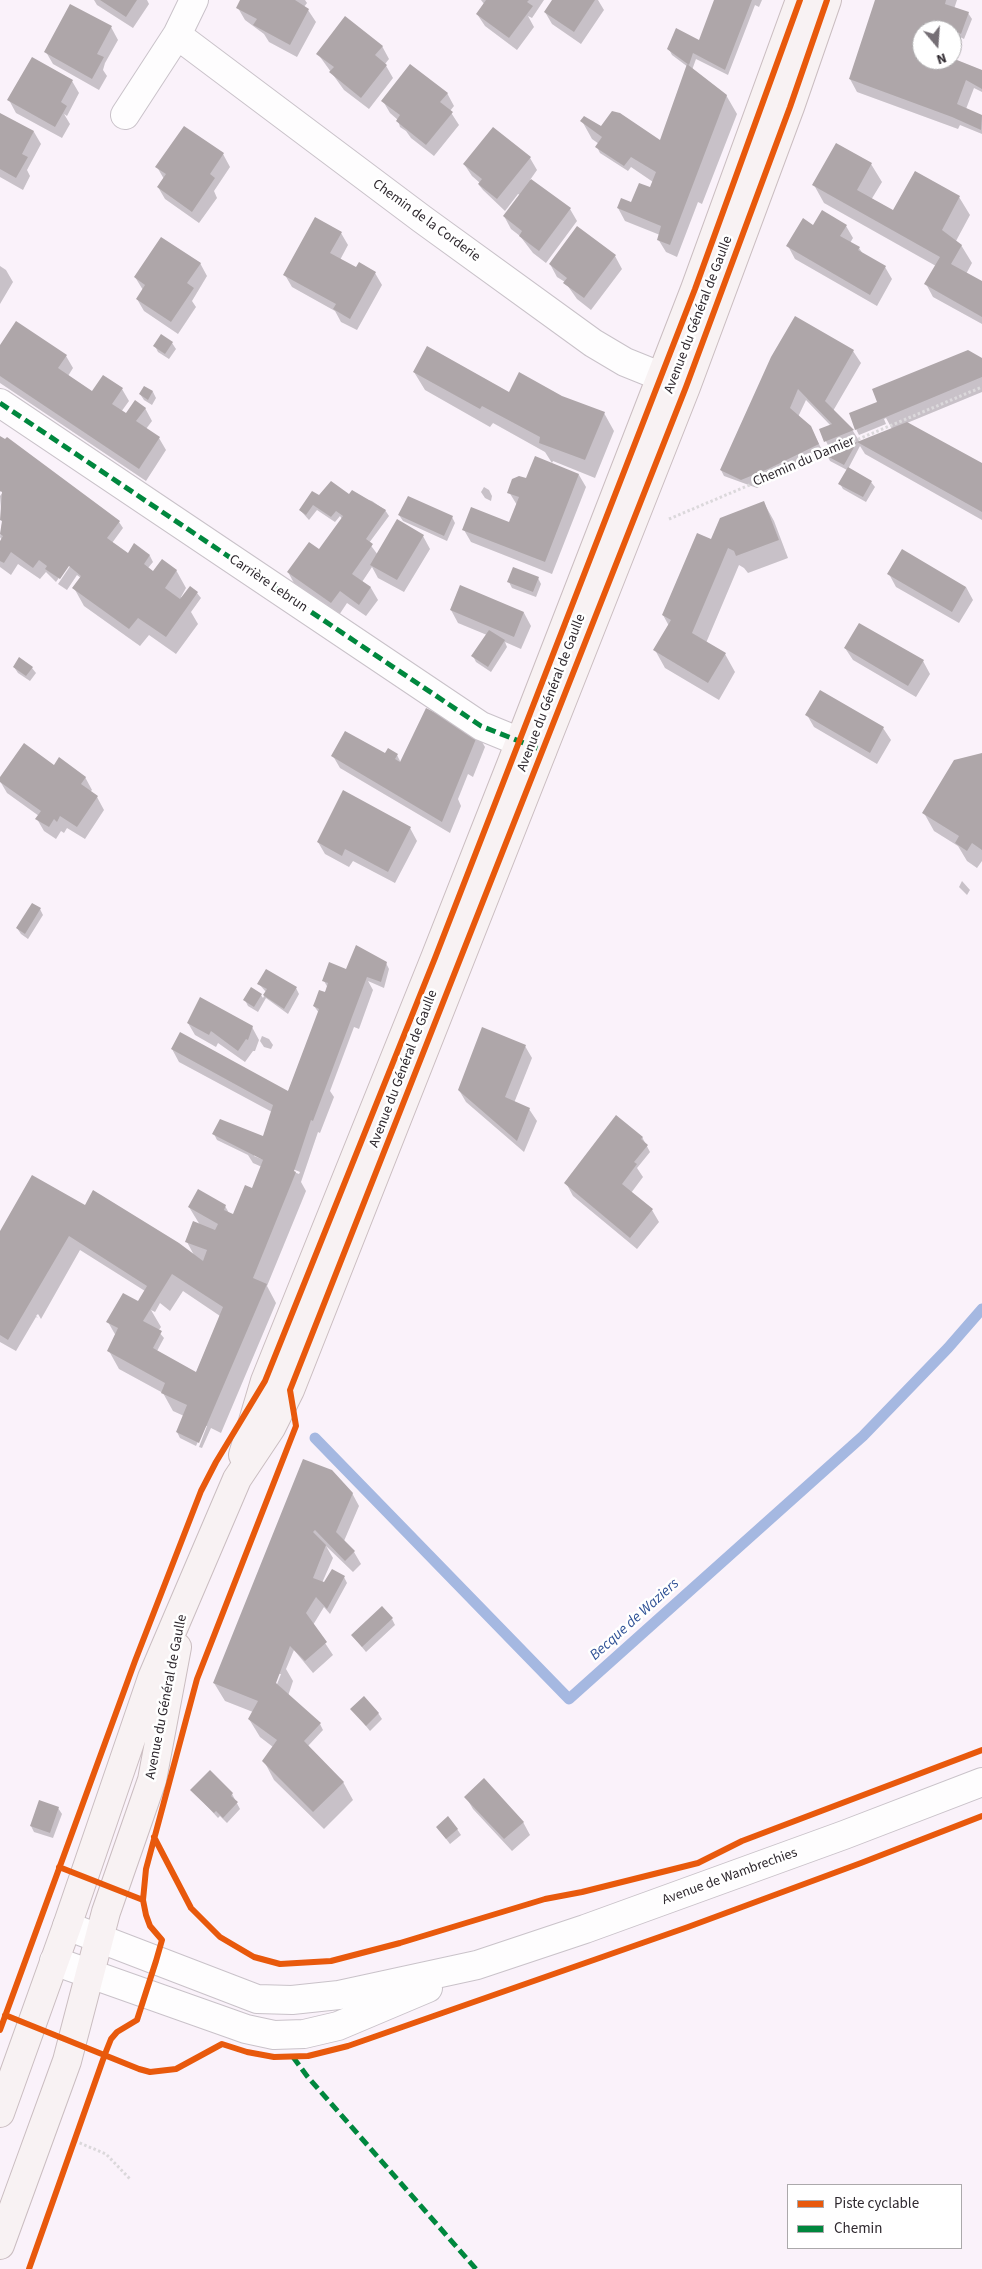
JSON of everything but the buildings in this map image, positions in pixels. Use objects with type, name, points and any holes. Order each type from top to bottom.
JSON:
[{"type":"main road","points":[[124,115],[178,35],[194,0]]},
{"type":"main road","name":"Avenue du Général de Gaulle","points":[[0,2113],[67,1926],[152,1678],[237,1479],[271,1428],[290,1390],[531,747],[661,377],[800,0]]},
{"type":"main road","name":"Avenue du Général de Gaulle","points":[[531,747],[626,538],[686,386],[790,107],[827,0]]},
{"type":"main road","name":"Chemin de la Corderie","points":[[178,35],[422,219],[593,343],[625,362],[686,386]]},
{"type":"main road","name":"Carrière Lebrun","points":[[0,403],[481,726],[531,747]]},
{"type":"main road","name":"Avenue du Général de Gaulle","points":[[0,2244],[67,2060],[114,1888],[152,1780],[184,1606]]},
{"type":"main road","name":"Avenue de Wambrechies","points":[[67,1926],[243,1995],[274,2001],[314,1999],[476,1965],[585,1929],[748,1871],[982,1782]]},
{"type":"main road","name":"Avenue de Wambrechies","points":[[54,1960],[246,2029],[274,2035],[291,2035],[338,2026],[390,2005],[476,1965]]},
{"type":"path","points":[[75,2141],[106,2154],[130,2180]]},
{"type":"waterway","name":"Becque de Waziers","points":[[315,1438],[569,1699],[863,1436],[948,1348],[982,1309]]},
{"type":"marked path","points":[[0,403],[481,726],[544,751]]},
{"type":"marked path","points":[[293,2057],[307,2076],[476,2269]]},
{"type":"cycle path","points":[[0,2030],[135,1661],[201,1491],[216,1462],[265,1381],[435,958],[695,289],[800,0]]},
{"type":"cycle path","points":[[29,2269],[111,2039],[117,2032],[137,2020],[156,1961],[162,1940],[150,1926],[146,1915],[143,1900],[146,1869],[197,1679],[296,1426],[290,1390],[686,387],[790,107],[827,0]]},
{"type":"cycle path","points":[[154,1837],[191,1908],[220,1937],[254,1957],[280,1964],[331,1961],[400,1943],[545,1899],[582,1892],[698,1863],[742,1841],[982,1750]]},
{"type":"cycle path","points":[[5,2015],[150,2072],[176,2069],[222,2044],[247,2052],[274,2057],[308,2056],[348,2046],[688,1927],[982,1816]]},
{"type":"cycle path","points":[[59,1867],[143,1900]]}]
